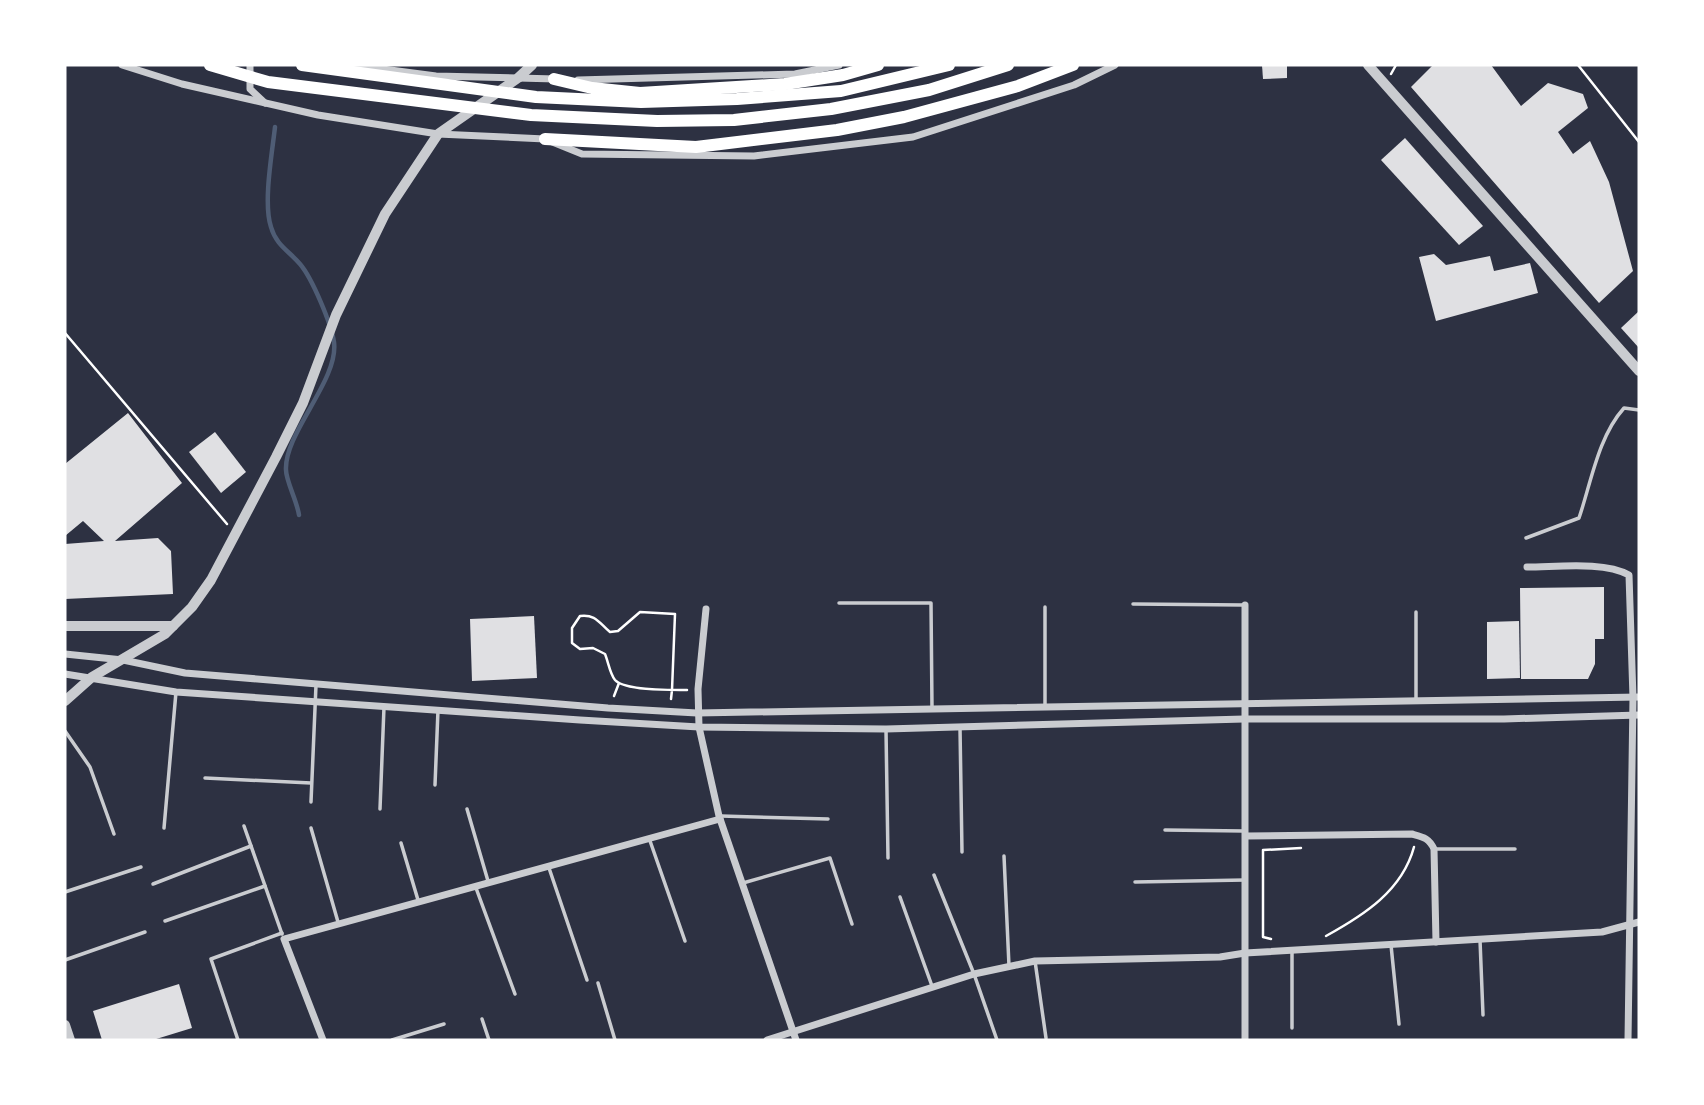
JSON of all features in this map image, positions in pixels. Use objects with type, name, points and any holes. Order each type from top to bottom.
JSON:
[{"type":"main road","points":[[210,65],[268,82],[531,115],[657,121],[734,120],[831,109],[929,90],[1008,65]]},
{"type":"main road","points":[[302,65],[536,97],[641,102],[737,99],[841,91],[949,65]]},
{"type":"main road","points":[[554,79],[592,88],[640,93],[785,84],[841,70],[878,65]]},
{"type":"main road","points":[[545,139],[696,147],[837,130],[904,117],[1018,86],[1073,65]]},
{"type":"street","points":[[122,65],[182,84],[318,116],[438,134],[545,139],[582,153],[754,156],[913,137],[1074,85],[1115,65]]},
{"type":"street","points":[[250,65],[250,89],[267,104]]},
{"type":"street","points":[[352,65],[436,76],[554,79]]},
{"type":"street","points":[[65,701],[92,677],[165,635],[192,607],[211,580],[236,535],[303,403],[336,315],[385,214],[438,134],[518,78],[532,65]]},
{"type":"street","points":[[1368,65],[1639,372]]},
{"type":"street","points":[[1527,567],[1604,567],[1629,575],[1636,715],[1628,1040]]},
{"type":"street","points":[[1245,605],[1245,1040]]},
{"type":"street","points":[[706,609],[698,689],[699,726],[720,817],[796,1040]]},
{"type":"street","points":[[65,626],[173,626]]},
{"type":"street","points":[[65,654],[123,660],[186,673],[697,713],[1636,697]]},
{"type":"street","points":[[65,674],[176,692],[699,726],[886,729],[1244,719],[1636,715]]},
{"type":"street","points":[[323,1040],[283,936],[419,902],[720,817]]},
{"type":"street","points":[[1246,834],[1412,834],[1424,837],[1431,841],[1434,849],[1436,942]]},
{"type":"street","points":[[767,1040],[974,974],[1035,961],[1220,957],[1245,953],[1602,932],[1639,922]]},
{"type":"street","points":[[65,1025],[70,1040]]},
{"type":"lane","points":[[1526,538],[1579,518],[1598,457],[1618,415],[1624,408],[1639,410]]},
{"type":"lane","points":[[839,603],[932,603],[933,708]]},
{"type":"lane","points":[[1133,604],[1245,605]]},
{"type":"lane","points":[[1045,607],[1045,706]]},
{"type":"lane","points":[[1416,612],[1416,701]]},
{"type":"lane","points":[[311,802],[316,684]]},
{"type":"lane","points":[[164,828],[176,692]]},
{"type":"lane","points":[[380,809],[384,707]]},
{"type":"lane","points":[[435,785],[438,710]]},
{"type":"lane","points":[[960,726],[962,852]]},
{"type":"lane","points":[[886,729],[888,858]]},
{"type":"lane","points":[[65,731],[90,767],[114,834]]},
{"type":"lane","points":[[205,778],[311,783]]},
{"type":"lane","points":[[467,809],[489,882]]},
{"type":"lane","points":[[720,817],[828,819]]},
{"type":"lane","points":[[238,1040],[211,958],[283,936],[244,826]]},
{"type":"lane","points":[[311,828],[338,924]]},
{"type":"lane","points":[[1165,830],[1246,834]]},
{"type":"lane","points":[[649,838],[685,941]]},
{"type":"lane","points":[[401,843],[419,902]]},
{"type":"lane","points":[[153,884],[251,846]]},
{"type":"lane","points":[[1434,849],[1515,849]]},
{"type":"lane","points":[[1004,856],[1009,967]]},
{"type":"lane","points":[[743,883],[830,858],[852,924]]},
{"type":"lane","points":[[548,866],[587,980]]},
{"type":"lane","points":[[65,892],[141,867]]},
{"type":"lane","points":[[934,875],[997,1040]]},
{"type":"lane","points":[[1135,882],[1245,880]]},
{"type":"lane","points":[[165,921],[265,886]]},
{"type":"lane","points":[[475,886],[515,994]]},
{"type":"lane","points":[[900,897],[932,988]]},
{"type":"lane","points":[[65,960],[145,932]]},
{"type":"lane","points":[[1480,940],[1483,1015]]},
{"type":"lane","points":[[1391,944],[1399,1024]]},
{"type":"lane","points":[[1292,951],[1292,1028]]},
{"type":"lane","points":[[1035,961],[1046,1038]]},
{"type":"lane","points":[[598,983],[615,1040]]},
{"type":"lane","points":[[482,1018],[489,1040]]},
{"type":"lane","points":[[392,1040],[444,1024]]},
{"type":"path","points":[[1578,65],[1639,142]]},
{"type":"path","points":[[65,333],[236,535]]},
{"type":"path","points":[[672,690],[675,614],[640,612],[618,631],[610,632],[596,617],[580,616],[572,628],[572,643],[580,649],[593,648],[605,654],[612,678],[619,683],[672,690],[698,689]]},
{"type":"path","points":[[1325,937],[1371,909],[1393,888],[1409,864],[1415,844]]},
{"type":"path","points":[[1273,940],[1263,937],[1263,850],[1305,848]]},
{"type":"building","points":[[1262,65],[1287,65],[1287,78],[1263,79]]},
{"type":"building","points":[[1433,65],[1491,65],[1521,106],[1548,83],[1583,94],[1588,108],[1558,132],[1573,154],[1590,141],[1609,182],[1633,271],[1599,303],[1411,87]]},
{"type":"building","points":[[1405,138],[1483,226],[1459,245],[1381,160]]},
{"type":"building","points":[[1434,254],[1446,265],[1490,256],[1494,271],[1530,263],[1538,293],[1436,321],[1419,257]]},
{"type":"building","points":[[1639,311],[1639,348],[1621,328]]},
{"type":"building","points":[[128,413],[182,483],[115,541],[158,538],[171,551],[173,594],[65,599],[65,544],[104,541],[83,521],[65,536],[65,464]]},
{"type":"building","points":[[215,432],[246,472],[221,493],[189,452]]},
{"type":"building","points":[[1604,587],[1604,639],[1595,639],[1595,664],[1588,679],[1521,679],[1520,588]]},
{"type":"building","points":[[534,616],[537,678],[472,681],[470,619]]},
{"type":"building","points":[[1519,621],[1520,678],[1487,679],[1487,622]]},
{"type":"building","points":[[179,984],[192,1028],[153,1040],[102,1040],[93,1011]]},
{"type":"waterway","points":[[275,127],[268,192],[271,227],[279,243],[300,264],[310,279],[334,342],[328,373],[288,455],[286,475],[299,515]]}]
